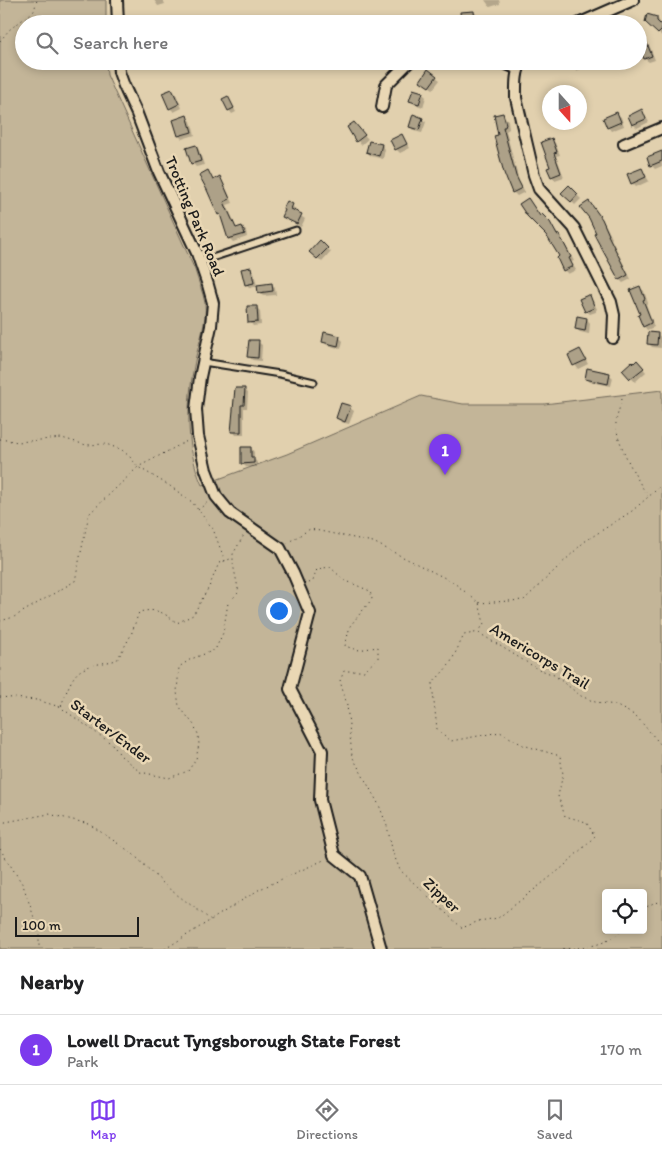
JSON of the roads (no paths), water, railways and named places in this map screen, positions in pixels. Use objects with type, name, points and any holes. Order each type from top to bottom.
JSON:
[{"type":"street","points":[[117,0],[118,15]]},
{"type":"street","points":[[599,15],[633,0]]},
{"type":"street","name":"Trotting Park Road","points":[[119,70],[159,172],[200,262],[213,303],[211,326],[196,409],[202,458],[216,496],[230,513],[280,548],[310,613],[290,689],[322,750],[320,800],[334,855],[360,876],[381,949]]},
{"type":"street","points":[[382,107],[386,85],[401,70]]},
{"type":"street","points":[[519,70],[516,98],[534,175],[539,189],[574,228],[611,302],[614,315],[613,338]]},
{"type":"street","points":[[624,144],[662,128]]},
{"type":"lane","points":[[200,262],[296,230]]},
{"type":"lane","points":[[203,362],[280,374],[314,382]]},
{"type":"place","name":"Lowell Dracut Tyngsborough State Forest","points":[[445,475]]}]
